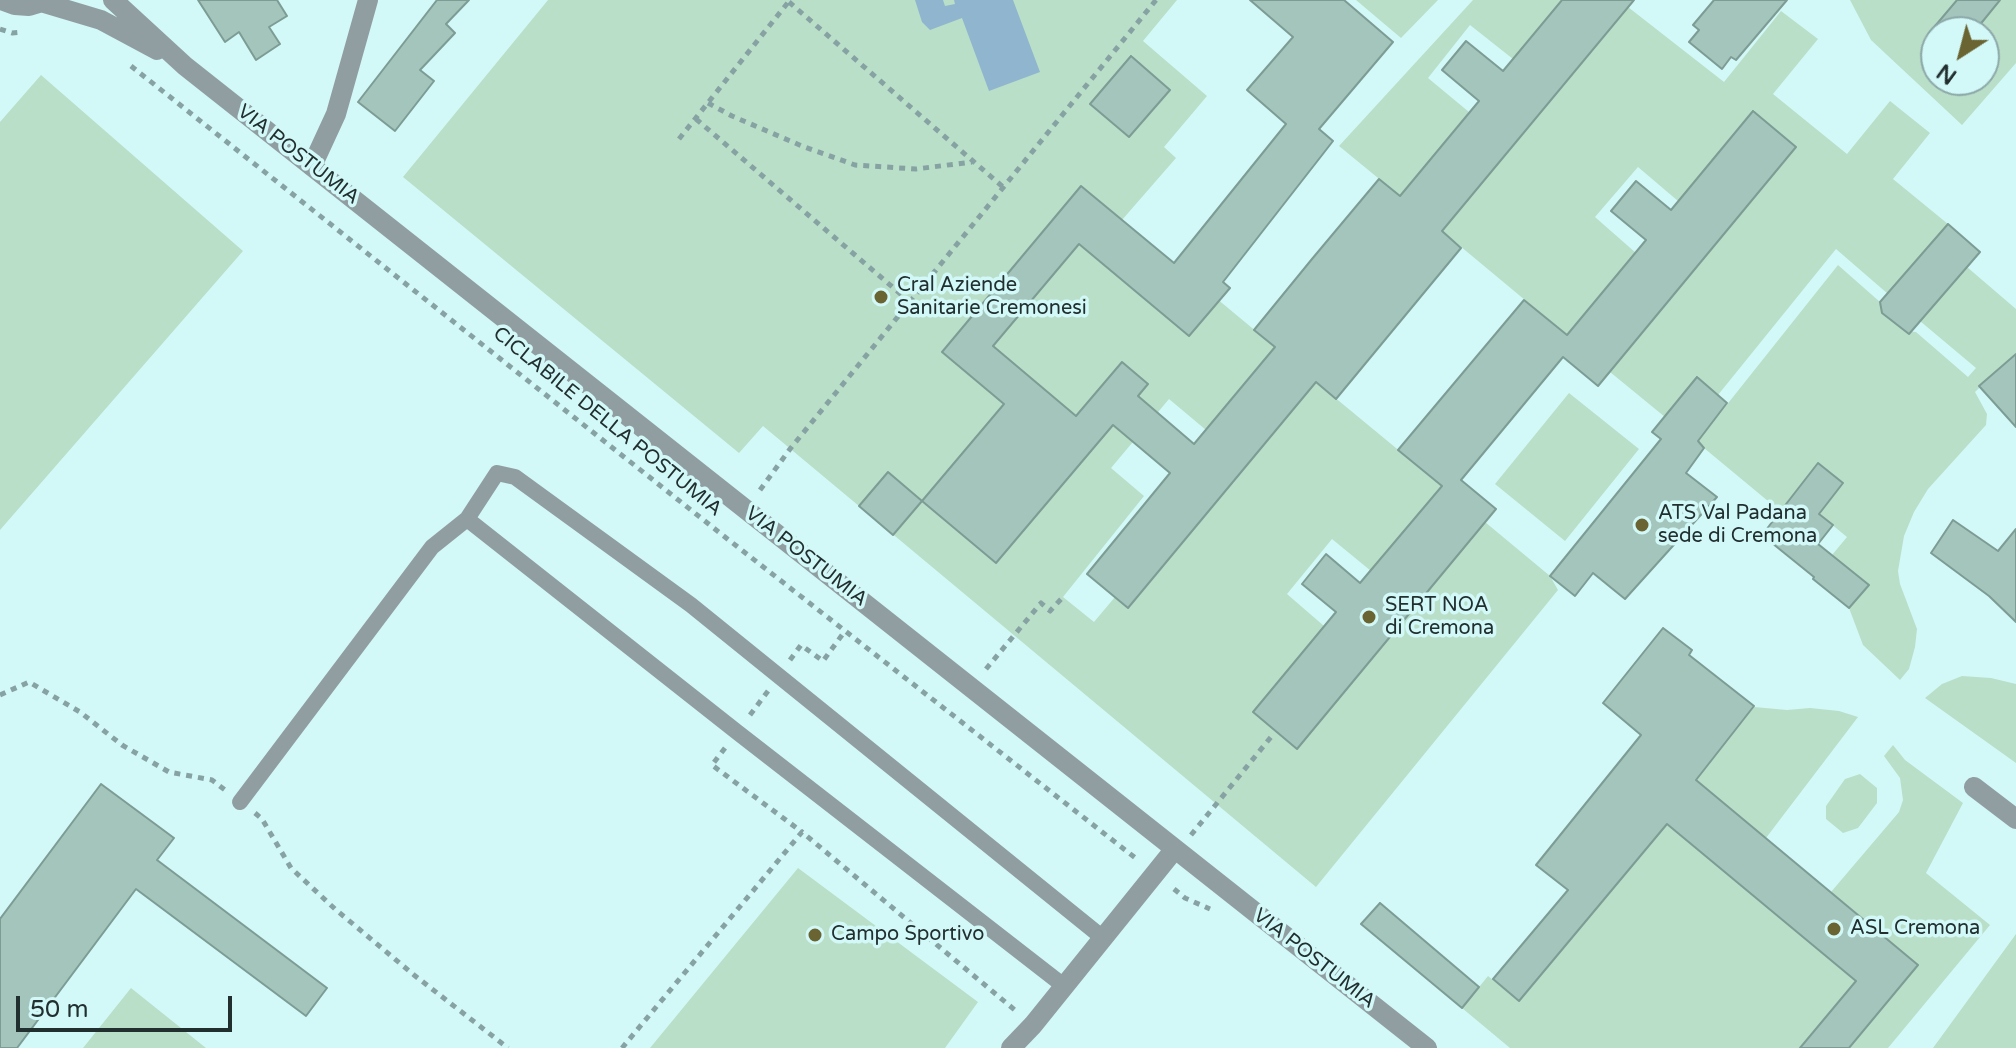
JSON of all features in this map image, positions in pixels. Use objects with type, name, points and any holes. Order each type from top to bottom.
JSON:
[{"type":"street","name":"VIA POSTUMIA","points":[[1,0],[29,6],[46,2],[101,20],[185,66]]},
{"type":"street","name":"VIA POSTUMIA","points":[[113,0],[185,66],[1427,1048]]},
{"type":"street","points":[[312,166],[336,114],[368,0]]},
{"type":"street","points":[[1974,787],[2016,819]]},
{"type":"street","points":[[1011,1048],[1174,850]]},
{"type":"lane","points":[[240,802],[432,547],[467,519],[497,473],[515,477],[691,605],[1103,938]]},
{"type":"lane","points":[[467,519],[1064,986]]},
{"type":"path","points":[[759,491],[1156,0]]},
{"type":"path","points":[[679,139],[789,1],[1003,187]]},
{"type":"path","points":[[0,29],[12,33],[35,32]]},
{"type":"path","name":"CICLABILE DELLA POSTUMIA","points":[[123,60],[1154,874],[1185,898],[1211,910]]},
{"type":"path","points":[[708,103],[802,146],[855,165],[916,169],[973,161]]},
{"type":"path","points":[[696,119],[910,302]]},
{"type":"path","points":[[971,688],[1041,603],[1050,611],[1063,597]]},
{"type":"path","points":[[0,695],[29,682],[80,712],[122,745],[169,772],[212,780],[262,819],[291,868],[335,909],[508,1048]]},
{"type":"path","points":[[1200,843],[1191,835],[1271,737]]},
{"type":"path","points":[[622,1048],[802,832],[1033,1025]]},
{"type":"green space","name":"Cral Aziende Sanitarie Cremonesi","points":[[548,0],[1177,0],[1143,41],[1207,96],[1164,147],[1176,158],[1122,220],[1275,347],[1206,430],[1169,399],[1111,468],[1144,496],[1063,597],[1094,622],[1115,597],[1129,608],[1316,382],[1442,486],[1371,571],[1332,539],[1287,594],[1324,626],[1254,713],[1297,748],[1485,522],[1550,576],[1558,590],[1316,887],[763,426],[739,453],[403,177]]},
{"type":"green space","points":[[1356,0],[1438,0],[1401,38]]},
{"type":"green space","points":[[1473,0],[1562,0],[1513,59],[1470,25],[1428,78],[1469,112],[1400,196],[1339,146]]},
{"type":"green space","points":[[1850,0],[2016,0],[2016,63],[2000,81],[2000,16],[1920,16],[1920,86],[1871,40]]},
{"type":"green space","points":[[1628,7],[1724,82],[1781,11],[1818,39],[1773,94],[1847,154],[1890,101],[1930,133],[1893,179],[1948,224],[1888,294],[1836,249],[1718,395],[1665,417],[1610,372],[1796,148],[1754,112],[1678,201],[1638,167],[1595,217],[1636,253],[1567,335],[1442,231]]},
{"type":"green space","points":[[41,75],[243,251],[0,530],[0,122]]},
{"type":"green space","points":[[1931,96],[1987,96],[1962,125]]},
{"type":"green space","points":[[1838,265],[1880,302],[1882,313],[1905,331],[1916,332],[1968,377],[1976,368],[1920,321],[1967,267],[2016,309],[2016,361],[2012,357],[1975,392],[1987,414],[1986,425],[1928,489],[1904,536],[1898,571],[1917,629],[1909,669],[1900,680],[1863,645],[1849,608],[1868,585],[1832,555],[1847,537],[1819,514],[1842,483],[1817,464],[1780,511],[1698,441]]},
{"type":"green space","points":[[1569,393],[1639,449],[1565,541],[1495,484]]},
{"type":"green space","points":[[1962,676],[2016,684],[2016,763],[1925,698],[1942,684]]},
{"type":"green space","points":[[1754,707],[1787,710],[1810,708],[1858,717],[1766,838],[1674,762],[1722,747]]},
{"type":"green space","points":[[1893,745],[1905,760],[1963,803],[1926,873],[1990,925],[1888,1048],[1849,1048],[1918,965],[1831,892],[1899,812],[1903,800],[1900,778],[1884,756]]},
{"type":"green space","points":[[1860,774],[1877,788],[1877,803],[1858,828],[1843,833],[1826,819],[1826,806],[1845,779]]},
{"type":"green space","points":[[1667,824],[1856,981],[1800,1048],[1510,1048],[1462,1008],[1488,976],[1519,1001]]},
{"type":"green space","name":"Campo Sportivo","points":[[798,868],[978,1002],[945,1048],[650,1048]]},
{"type":"green space","points":[[2016,934],[2016,1048],[1933,1048]]},
{"type":"green space","points":[[131,988],[206,1048],[83,1048]]},
{"type":"water","points":[[915,0],[943,0],[945,6],[955,4],[954,0],[1013,0],[1040,72],[989,91],[962,18],[930,30],[922,22]]},
{"type":"building","points":[[198,0],[277,0],[287,16],[269,27],[280,44],[256,60],[239,32],[225,42]]},
{"type":"building","points":[[437,0],[469,0],[446,24],[455,33],[420,70],[434,81],[395,131],[358,102]]},
{"type":"building","points":[[1250,0],[1344,0],[1393,42],[1319,129],[1333,141],[1223,282],[1230,288],[1189,336],[1079,244],[993,346],[1076,416],[1122,362],[1148,384],[1138,396],[1194,444],[1275,347],[1254,330],[1312,259],[1379,179],[1400,196],[1479,101],[1442,70],[1466,41],[1503,71],[1562,0],[1634,0],[1442,231],[1461,248],[1336,399],[1316,382],[1128,608],[1087,574],[1170,473],[1113,425],[996,563],[922,501],[1004,404],[942,352],[1081,186],[1174,263],[1286,124],[1247,90],[1293,37]]},
{"type":"building","points":[[1714,0],[1787,0],[1736,60],[1731,57],[1722,69],[1689,42],[1699,30],[1693,25]]},
{"type":"building","points":[[1957,0],[2000,0],[1987,16],[1944,16]]},
{"type":"building","points":[[1131,56],[1170,90],[1129,137],[1090,104]]},
{"type":"building","points":[[1753,111],[1796,147],[1598,386],[1563,357],[1461,480],[1496,509],[1297,749],[1253,712],[1336,612],[1302,584],[1326,554],[1360,583],[1442,486],[1398,450],[1524,300],[1567,335],[1646,240],[1611,211],[1636,181],[1671,210]]},
{"type":"building","points":[[1948,224],[1980,252],[1909,334],[1882,313],[1880,302]]},
{"type":"building","points":[[2016,354],[2016,427],[1979,386]]},
{"type":"building","name":"ATS Val Padana sede di Cremona","points":[[1697,377],[1727,403],[1698,441],[1704,448],[1686,473],[1717,497],[1625,599],[1593,573],[1575,596],[1550,576],[1661,439],[1652,432]]},
{"type":"building","points":[[1818,463],[1843,483],[1819,514],[1833,525],[1818,544],[1869,585],[1849,608],[1762,535]]},
{"type":"building","points":[[888,472],[922,501],[893,535],[859,506]]},
{"type":"building","points":[[1953,520],[1998,551],[2016,529],[2016,622],[1989,596],[1931,553]]},
{"type":"building","points":[[1663,628],[1692,650],[1689,655],[1754,706],[1696,780],[1918,965],[1849,1048],[1800,1048],[1856,981],[1667,824],[1519,1001],[1493,979],[1568,890],[1536,865],[1641,735],[1603,703]]},
{"type":"building","points":[[101,784],[174,838],[157,860],[327,988],[306,1016],[136,889],[17,1048],[0,1048],[0,919]]},
{"type":"building","points":[[1380,903],[1479,987],[1462,1008],[1361,924]]},
{"type":"place","name":"Cral Aziende Sanitarie Cremonesi","points":[[881,297]]},
{"type":"place","name":"ATS Val Padana sede di Cremona","points":[[1642,525]]},
{"type":"place","name":"SERT NOA di Cremona","points":[[1369,617]]},
{"type":"place","name":"ASL Cremona","points":[[1834,929]]},
{"type":"place","name":"Campo Sportivo","points":[[815,935]]}]
